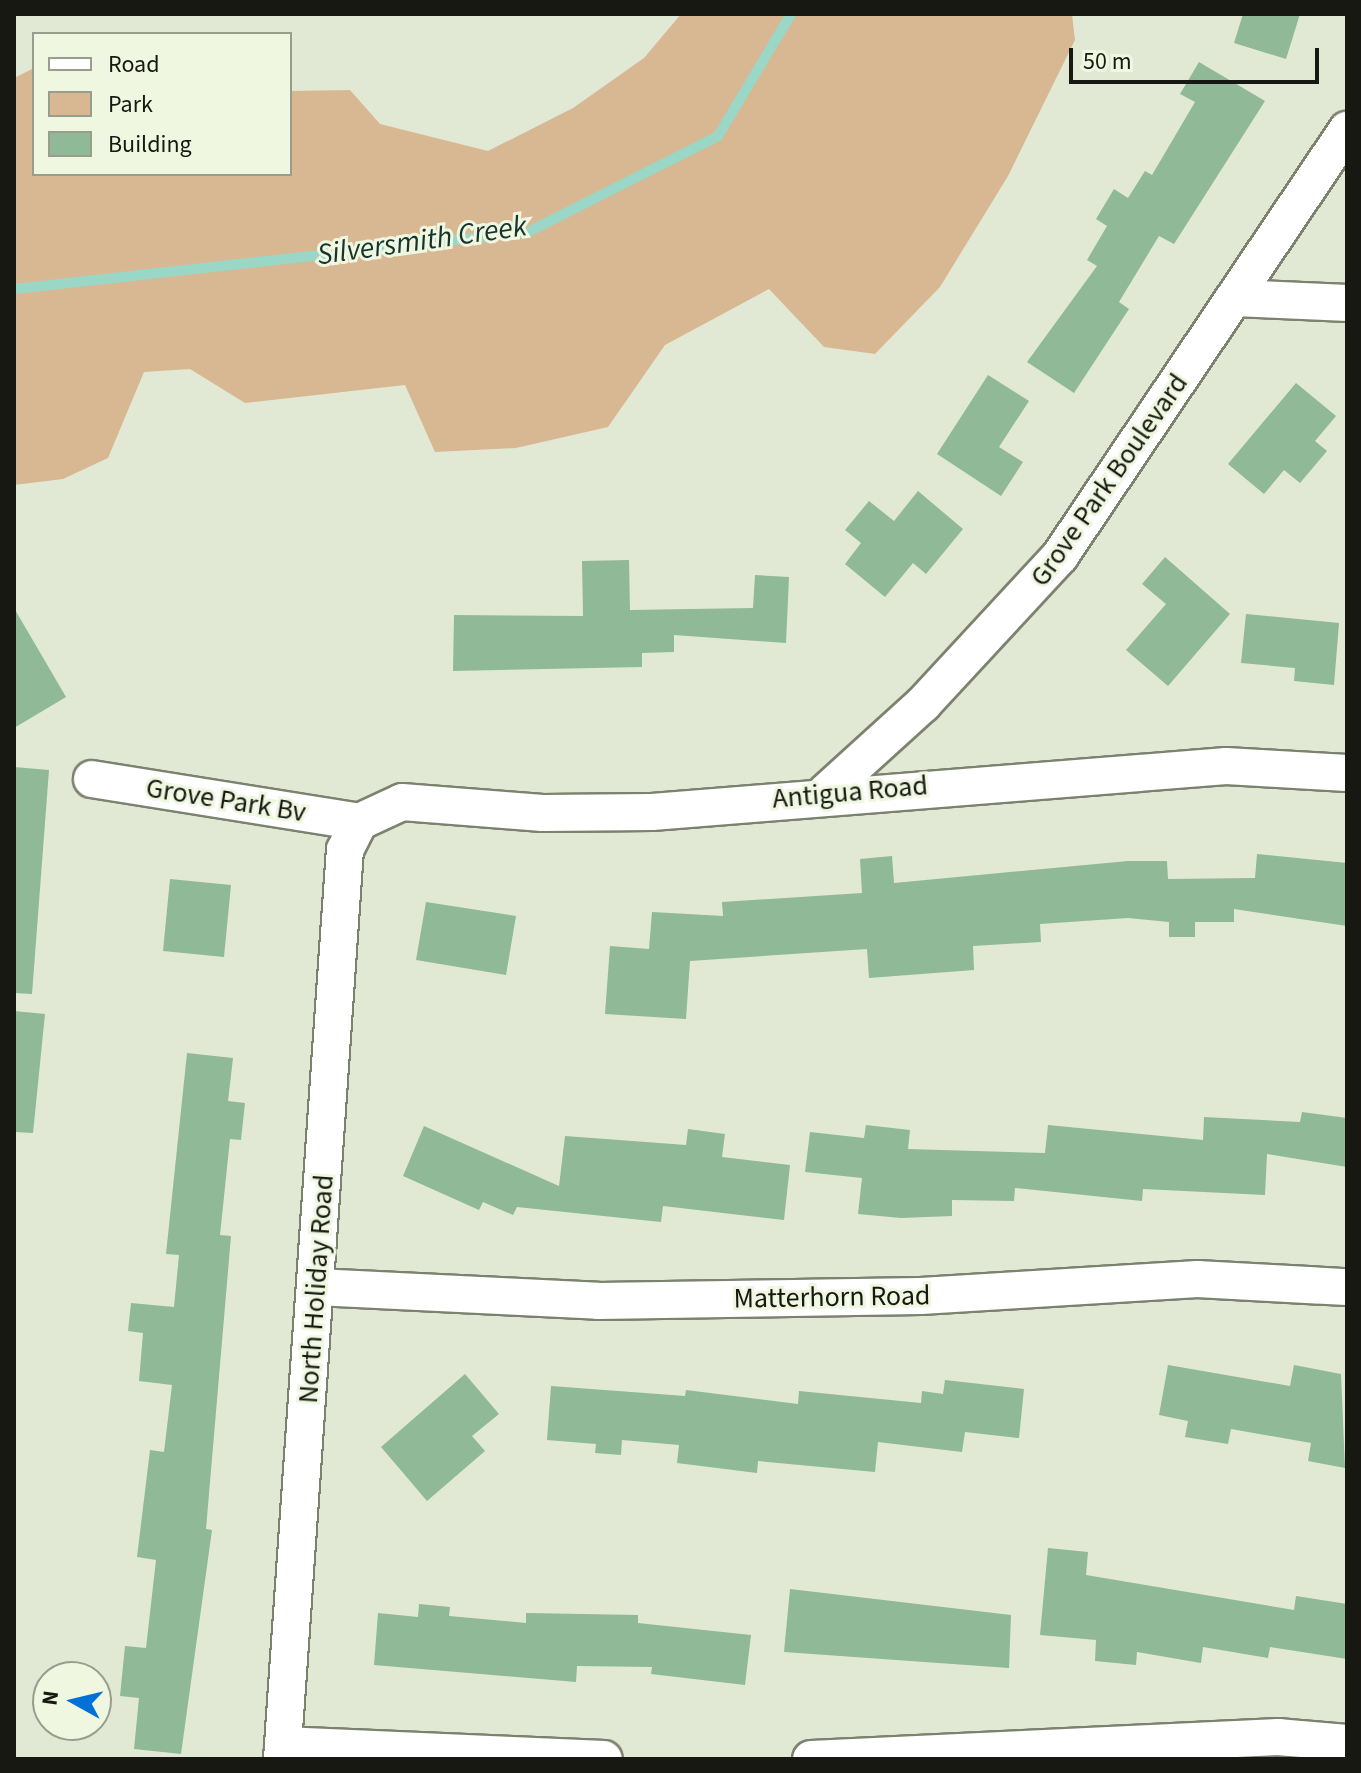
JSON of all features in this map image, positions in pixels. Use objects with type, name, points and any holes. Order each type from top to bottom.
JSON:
[{"type":"street","name":"Grove Park Boulevard","points":[[826,792],[1034,588],[1236,298],[1347,130]]},
{"type":"street","points":[[1236,298],[1347,303]]},
{"type":"street","name":"Antigua Road","points":[[359,822],[402,802],[543,813],[652,812],[826,792],[1226,766],[1347,773]]},
{"type":"street","name":"Grove Park Bv","points":[[92,779],[359,822]]},
{"type":"street","name":"North Holiday Road","points":[[282,1752],[345,850],[359,822]]},
{"type":"street","name":"Matterhorn Road","points":[[316,1287],[598,1301],[921,1296],[1197,1279],[1347,1287]]},
{"type":"street","points":[[811,1759],[1278,1737],[1347,1743]]},
{"type":"street","points":[[282,1752],[604,1759]]},
{"type":"green space","points":[[681,14],[1072,14],[1075,40],[1008,176],[940,287],[875,354],[824,347],[769,289],[665,345],[608,427],[516,448],[435,452],[405,385],[245,403],[190,369],[144,372],[108,458],[63,479],[14,485],[14,78],[32,69],[32,176],[292,176],[292,91],[350,90],[380,124],[488,151],[573,108],[644,58]]},
{"type":"building","points":[[1243,14],[1300,14],[1286,59],[1234,43]]},
{"type":"building","points":[[1199,62],[1265,101],[1174,244],[1159,236],[1119,302],[1129,309],[1074,393],[1027,362],[1097,266],[1087,260],[1107,226],[1096,219],[1114,189],[1128,198],[1145,171],[1152,175],[1195,102],[1180,94]]},
{"type":"building","points":[[988,375],[1029,401],[999,447],[1023,462],[1001,496],[937,454]]},
{"type":"building","points":[[1296,383],[1336,416],[1315,441],[1327,451],[1300,483],[1284,470],[1264,494],[1228,464]]},
{"type":"building","points":[[918,491],[963,529],[926,574],[913,563],[885,597],[845,564],[861,543],[845,530],[869,501],[894,521]]},
{"type":"building","points":[[1165,557],[1230,614],[1168,686],[1126,650],[1166,604],[1142,584]]},
{"type":"building","points":[[629,560],[630,610],[753,608],[755,575],[789,577],[786,643],[674,635],[674,652],[642,653],[642,667],[453,671],[454,615],[583,616],[582,561]]},
{"type":"building","points":[[14,608],[66,697],[14,728]]},
{"type":"building","points":[[1246,614],[1339,623],[1334,685],[1294,681],[1295,668],[1241,663]]},
{"type":"building","points":[[14,767],[49,770],[32,994],[14,993]]},
{"type":"building","points":[[1257,854],[1347,863],[1347,926],[1234,909],[1234,922],[1195,922],[1195,937],[1169,937],[1169,922],[1128,918],[1040,924],[1041,942],[973,946],[974,970],[869,978],[867,949],[690,961],[686,1019],[605,1014],[610,946],[649,949],[652,912],[723,916],[722,902],[862,893],[860,859],[892,856],[894,883],[1128,861],[1167,861],[1168,879],[1255,878]]},
{"type":"building","points":[[170,879],[231,885],[224,957],[163,951]]},
{"type":"building","points":[[426,902],[516,916],[506,975],[416,960]]},
{"type":"building","points":[[14,1011],[45,1014],[33,1133],[14,1132]]},
{"type":"building","points":[[187,1053],[233,1058],[228,1101],[245,1103],[241,1140],[230,1139],[220,1235],[231,1236],[206,1529],[212,1530],[181,1754],[134,1749],[139,1698],[120,1696],[125,1646],[146,1648],[156,1560],[137,1557],[150,1450],[164,1452],[172,1385],[139,1381],[143,1333],[128,1331],[131,1303],[174,1307],[179,1255],[166,1254]]},
{"type":"building","points":[[1302,1112],[1347,1118],[1347,1167],[1267,1154],[1265,1195],[1143,1189],[1142,1201],[1015,1188],[1014,1201],[952,1200],[952,1216],[901,1218],[858,1214],[862,1178],[805,1172],[810,1132],[864,1138],[866,1125],[910,1130],[908,1149],[1045,1153],[1048,1125],[1203,1140],[1204,1117],[1300,1122]]},
{"type":"building","points":[[424,1126],[559,1186],[565,1136],[686,1145],[688,1129],[725,1134],[722,1157],[790,1165],[784,1220],[663,1206],[661,1222],[517,1207],[513,1215],[483,1202],[479,1210],[403,1176]]},
{"type":"building","points":[[1168,1365],[1290,1386],[1294,1365],[1341,1374],[1345,1468],[1308,1461],[1311,1443],[1231,1429],[1228,1444],[1185,1437],[1188,1421],[1159,1415]]},
{"type":"building","points":[[465,1374],[499,1414],[472,1436],[485,1451],[427,1501],[381,1447]]},
{"type":"building","points":[[945,1380],[1024,1389],[1019,1438],[965,1432],[962,1452],[878,1442],[875,1472],[758,1461],[757,1473],[677,1463],[679,1445],[622,1440],[621,1455],[595,1453],[596,1444],[547,1440],[551,1386],[685,1396],[686,1390],[798,1404],[799,1391],[921,1403],[922,1391],[943,1394]]},
{"type":"building","points":[[1048,1548],[1088,1552],[1086,1575],[1294,1610],[1296,1596],[1347,1604],[1347,1659],[1270,1647],[1268,1658],[1203,1647],[1201,1663],[1137,1652],[1136,1665],[1095,1661],[1096,1640],[1040,1635]]},
{"type":"building","points":[[790,1589],[1011,1615],[1009,1668],[784,1652]]},
{"type":"building","points":[[419,1604],[450,1607],[449,1616],[526,1623],[526,1613],[638,1615],[638,1623],[751,1635],[745,1685],[651,1674],[652,1667],[577,1666],[576,1682],[374,1665],[378,1613],[418,1617]]},
{"type":"waterway","name":"Silversmith Creek","points":[[14,289],[528,232],[718,136],[791,14]]}]
